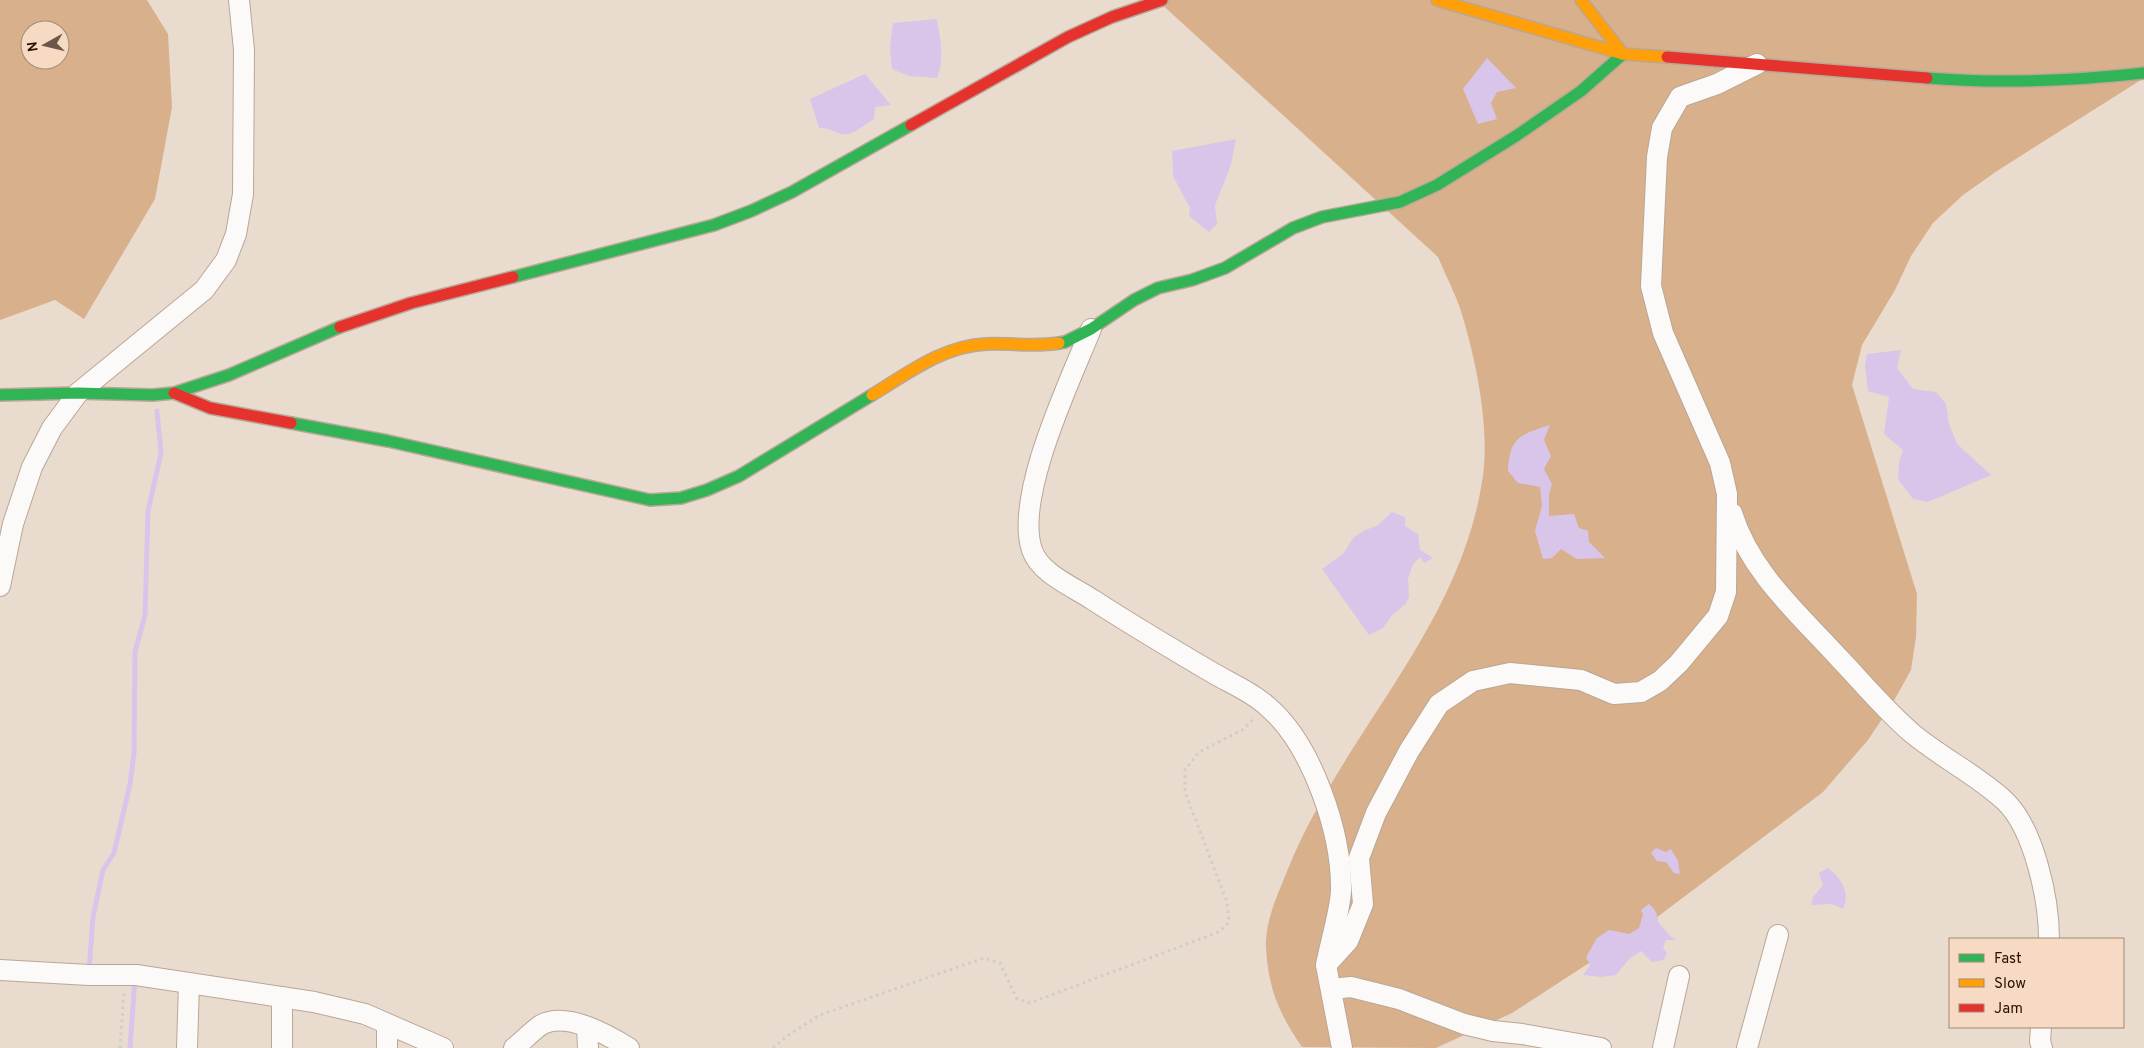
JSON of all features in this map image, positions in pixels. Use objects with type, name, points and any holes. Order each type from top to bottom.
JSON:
[{"type":"street","points":[[0,586],[13,524],[32,467],[52,428],[78,393],[204,290],[226,260],[236,234],[242,194],[244,50],[240,0]]},
{"type":"street","points":[[0,395],[78,393],[153,395],[174,393],[229,375],[372,315],[411,303],[714,225],[751,211],[792,192],[1068,37],[1112,17],[1162,0]]},
{"type":"street","points":[[1437,0],[1623,54],[1966,81],[2081,80],[2144,73]]},
{"type":"street","points":[[1581,0],[1623,54]]},
{"type":"street","points":[[174,393],[210,408],[388,441],[640,498],[650,500],[681,498],[707,490],[739,476],[935,357],[962,347],[986,344],[1046,345],[1065,342],[1091,329],[1134,300],[1158,288],[1192,280],[1225,268],[1292,228],[1322,217],[1400,202],[1437,185],[1516,136],[1573,96],[1623,54]]},
{"type":"street","points":[[1758,64],[1717,84],[1680,97],[1662,128],[1657,157],[1651,286],[1663,333],[1720,463],[1726,494],[1738,533],[1763,575],[1876,699],[1913,734],[2006,802],[2026,830],[2040,875],[2049,938]]},
{"type":"street","points":[[1091,329],[1040,459],[1028,521],[1032,551],[1046,570],[1135,627],[1266,704],[1287,727],[1304,753],[1325,798],[1336,841],[1341,891],[1326,965],[1342,1048]]},
{"type":"street","points":[[1326,965],[1348,941],[1363,904],[1358,858],[1376,812],[1409,750],[1439,704],[1473,681],[1510,673],[1581,680],[1614,694],[1641,692],[1660,681],[1679,663],[1718,616],[1726,592],[1726,494]]},
{"type":"street","points":[[1747,1048],[1778,935]]},
{"type":"street","points":[[0,970],[125,975],[314,1002],[365,1014],[443,1048]]},
{"type":"street","points":[[1663,1048],[1679,976]]},
{"type":"street","points":[[187,1048],[189,983]]},
{"type":"street","points":[[1331,989],[1351,986],[1399,999],[1464,1024],[1525,1041],[1601,1048]]},
{"type":"street","points":[[282,997],[282,1048]]},
{"type":"street","points":[[514,1048],[542,1024],[564,1020],[609,1036],[629,1048]]},
{"type":"street","points":[[387,1024],[387,1048]]},
{"type":"street","points":[[587,1027],[588,1048]]},
{"type":"street","points":[[2041,1028],[2040,1041],[2042,1048]]},
{"type":"path","points":[[773,1048],[787,1036],[820,1016],[984,958],[1000,963],[1017,999],[1030,1003],[1219,932],[1229,922],[1227,902],[1185,792],[1185,770],[1199,752],[1244,729],[1266,704]]},
{"type":"path","points":[[120,1048],[125,975]]},
{"type":"shaded area","points":[[0,0],[147,0],[168,34],[172,107],[155,199],[84,319],[55,300],[0,320]]},
{"type":"shaded area","points":[[1157,0],[2144,0],[2144,78],[1997,171],[1963,195],[1933,223],[1911,256],[1895,290],[1862,345],[1852,385],[1917,594],[1916,637],[1911,670],[1892,704],[1868,740],[1823,792],[1640,930],[1512,1013],[1436,1048],[1302,1047],[1281,1012],[1272,988],[1267,962],[1266,937],[1276,898],[1311,820],[1338,773],[1425,634],[1450,586],[1469,535],[1482,482],[1485,440],[1480,395],[1466,328],[1458,302],[1438,257]]},
{"type":"shaded area","points":[[937,19],[941,64],[937,78],[909,76],[892,69],[890,48],[893,23]]},
{"type":"shaded area","points":[[1487,58],[1516,88],[1497,92],[1491,103],[1497,119],[1478,124],[1463,89]]},
{"type":"shaded area","points":[[865,74],[891,105],[875,107],[874,119],[852,133],[843,134],[819,128],[810,99]]},
{"type":"shaded area","points":[[1236,139],[1231,165],[1215,205],[1217,224],[1209,232],[1189,216],[1190,208],[1173,176],[1172,151]]},
{"type":"shaded area","points":[[1901,350],[1897,368],[1913,389],[1936,392],[1946,404],[1949,424],[1957,444],[1991,475],[1928,502],[1913,499],[1898,479],[1899,462],[1903,450],[1884,434],[1889,397],[1868,391],[1865,367],[1867,354]]},
{"type":"shaded area","points":[[1550,425],[1544,440],[1551,456],[1544,469],[1552,484],[1549,495],[1549,516],[1574,514],[1579,528],[1588,531],[1589,542],[1605,558],[1577,559],[1561,549],[1552,558],[1543,559],[1535,531],[1542,506],[1540,487],[1518,483],[1508,471],[1511,451],[1518,439]]},
{"type":"shaded area","points":[[1392,512],[1405,517],[1405,526],[1418,534],[1420,550],[1433,558],[1424,563],[1420,557],[1413,564],[1408,579],[1409,597],[1406,604],[1392,615],[1383,628],[1369,635],[1322,569],[1343,554],[1354,537],[1365,530],[1377,526]]},
{"type":"shaded area","points":[[1656,848],[1666,852],[1671,849],[1678,861],[1680,874],[1674,873],[1666,862],[1657,861],[1651,853]]},
{"type":"shaded area","points":[[1828,868],[1841,881],[1845,891],[1846,897],[1843,909],[1832,904],[1811,905],[1813,897],[1823,885],[1819,873]]},
{"type":"shaded area","points":[[1649,904],[1656,912],[1658,922],[1676,940],[1666,940],[1663,948],[1667,953],[1664,960],[1652,962],[1641,951],[1629,959],[1616,975],[1601,977],[1583,975],[1590,965],[1586,957],[1597,938],[1609,930],[1629,934],[1639,928],[1643,914],[1641,910]]},
{"type":"waterway","points":[[89,971],[93,917],[103,870],[114,853],[130,784],[134,753],[135,652],[145,615],[148,511],[161,453],[157,411]]},
{"type":"waterway","points":[[130,1048],[135,978]]},
{"type":"traffic: fast","points":[[1059,343],[1091,329],[1134,300],[1158,288],[1192,280],[1225,268],[1293,228],[1322,217],[1400,202],[1437,185],[1516,136],[1581,91],[1623,54]]},
{"type":"traffic: fast","points":[[1927,78],[2036,81],[2144,73]]},
{"type":"traffic: fast","points":[[513,277],[714,225],[751,211],[792,192],[911,125]]},
{"type":"traffic: fast","points":[[0,395],[78,393],[153,395],[174,393],[229,375],[340,327]]},
{"type":"traffic: fast","points":[[291,423],[388,441],[650,500],[681,498],[707,490],[739,476],[872,395]]},
{"type":"traffic: slow","points":[[1437,0],[1623,54],[1667,57]]},
{"type":"traffic: slow","points":[[1581,0],[1623,54]]},
{"type":"traffic: slow","points":[[872,395],[926,362],[955,350],[986,344],[1041,345],[1059,343]]},
{"type":"traffic: jam","points":[[911,125],[1068,37],[1112,17],[1162,0]]},
{"type":"traffic: jam","points":[[1667,57],[1927,78]]},
{"type":"traffic: jam","points":[[340,327],[411,303],[513,277]]},
{"type":"traffic: jam","points":[[174,393],[210,408],[291,423]]}]
